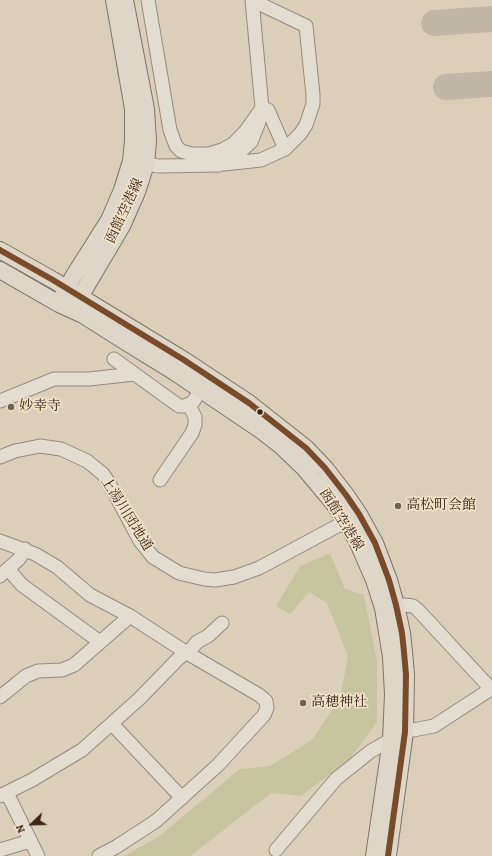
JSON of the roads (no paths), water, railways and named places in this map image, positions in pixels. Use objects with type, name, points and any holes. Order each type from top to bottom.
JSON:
[{"type":"main road","name":"函館空港線","points":[[64,307],[80,297],[122,226],[137,192],[138,162],[133,141],[133,109],[114,0]]},
{"type":"main road","name":"函館空港線","points":[[64,307],[66,289],[109,220],[122,190],[148,141],[146,109],[126,0]]},
{"type":"main road","points":[[0,250],[66,289]]},
{"type":"main road","points":[[0,270],[64,307]]},
{"type":"main road","name":"函館空港線","points":[[66,289],[184,360],[205,384]]},
{"type":"main road","name":"函館空港線","points":[[64,307],[83,315],[205,384],[249,403],[306,448],[325,468],[346,495],[383,608],[389,640],[392,673],[391,740],[374,856]]},
{"type":"main road","name":"函館空港線","points":[[353,518],[371,534],[383,561],[401,626],[406,674],[405,732],[388,856]]},
{"type":"street","points":[[148,0],[170,130],[176,146],[186,153],[202,154],[216,152],[229,147],[245,132],[262,108]]},
{"type":"street","points":[[219,165],[238,154],[251,142],[259,122],[262,108],[252,0]]},
{"type":"street","points":[[138,162],[173,167],[219,165],[261,160],[285,149],[300,134],[306,125],[313,104],[306,26],[262,5],[256,0]]},
{"type":"street","points":[[262,108],[268,110],[285,149]]},
{"type":"street","points":[[114,359],[179,406],[189,405],[193,402],[205,384]]},
{"type":"street","points":[[0,401],[54,379],[89,379],[134,374]]},
{"type":"street","points":[[160,480],[194,429],[195,417],[189,405]]},
{"type":"street","name":"上湯川団地通","points":[[0,457],[15,450],[40,446],[61,449],[87,461],[102,474],[109,483],[140,541],[154,557],[179,573],[200,579],[215,580],[244,575],[353,518]]},
{"type":"street","points":[[0,541],[25,550],[57,567],[90,595],[130,616],[187,653],[260,695],[266,701],[267,708],[264,715],[218,765],[156,821],[116,847],[99,856]]},
{"type":"street","points":[[25,550],[4,573],[100,642]]},
{"type":"street","points":[[276,850],[336,779],[371,751],[405,732],[434,726],[492,690],[418,610],[413,606],[404,605]]},
{"type":"street","points":[[0,697],[26,676],[38,671],[62,670],[74,665],[130,616]]},
{"type":"street","points":[[38,856],[4,795],[50,770],[82,750],[112,724],[178,659],[222,623]]},
{"type":"street","points":[[112,724],[182,798]]},
{"type":"street","points":[[0,850],[30,840]]},
{"type":"place","name":"妙幸寺","points":[[11,407]]},
{"type":"place","name":"高松町会館","points":[[398,506]]},
{"type":"place","name":"高穂神社","points":[[303,703]]}]
